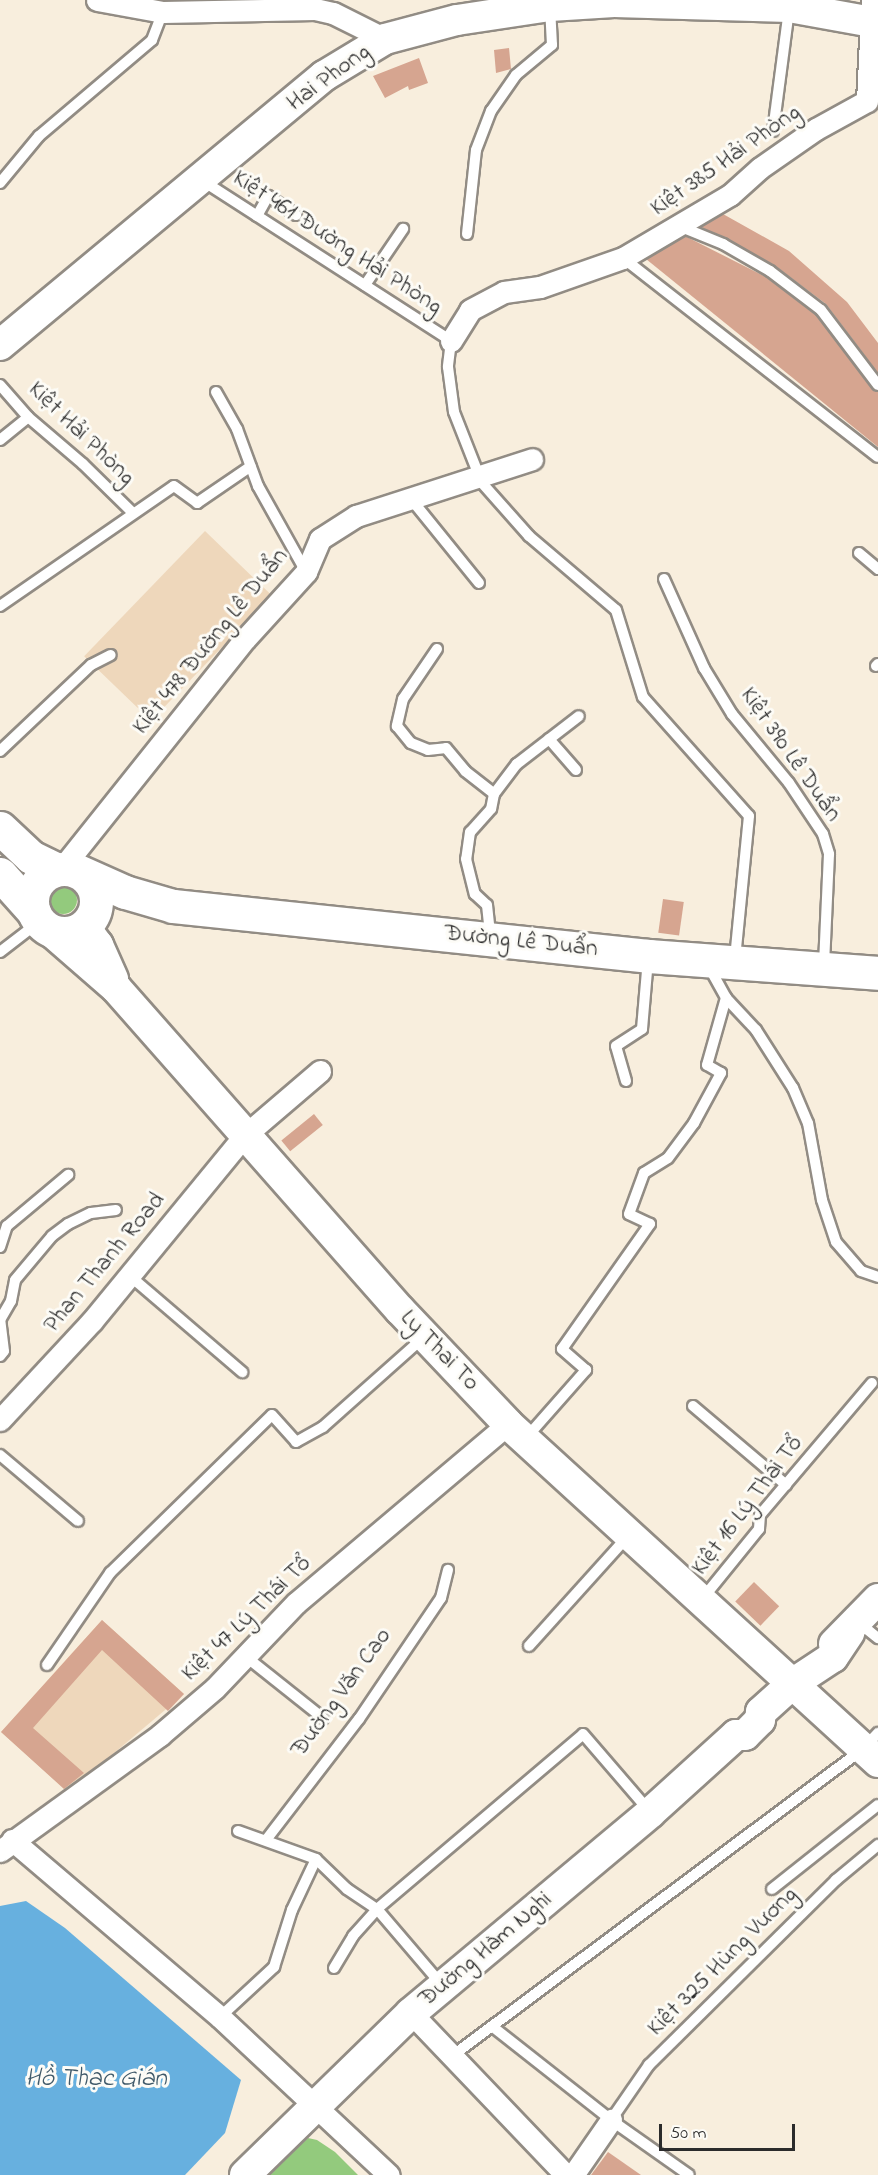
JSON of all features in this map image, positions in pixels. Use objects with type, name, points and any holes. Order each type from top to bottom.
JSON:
[{"type":"main road","name":"Đường Lê Duẩn","points":[[0,828],[31,857],[165,904],[648,956],[878,973]]},
{"type":"main road","points":[[65,869],[95,894],[60,923],[33,891],[46,873],[65,869]]},
{"type":"main road","points":[[0,874],[60,923]]},
{"type":"main road","name":"Đường Lê Duẩn","points":[[60,923],[165,904]]},
{"type":"street","points":[[97,0],[133,4],[163,12],[277,4],[333,13],[385,39]]},
{"type":"street","name":"Hai Phong","points":[[4,336],[324,76],[385,39],[457,15],[550,3],[634,1],[752,3],[873,14]]},
{"type":"street","name":"Kiệt 385 Hải Phòng","points":[[451,341],[470,310],[504,292],[540,287],[623,258],[730,195],[760,168],[816,129],[867,101],[873,14]]},
{"type":"street","name":"Kiệt 478 Đường Lê Duẩn","points":[[65,869],[245,639],[306,572],[320,539],[356,516],[411,499],[478,474],[532,459]]},
{"type":"street","name":"Ly Thai To","points":[[60,923],[244,1136],[425,1336],[516,1432],[703,1598],[792,1684],[873,1748]]},
{"type":"street","name":"Phan Thanh Road","points":[[0,1420],[130,1276],[244,1136],[320,1071]]},
{"type":"street","name":"Kiệt 47 Lý Thái Tổ","points":[[4,1847],[160,1735],[245,1656],[296,1603],[516,1432]]},
{"type":"street","name":"Đường Hàm Nghi","points":[[245,2175],[411,2013],[650,1813],[736,1735],[736,1726],[753,1711],[761,1712],[792,1684],[826,1659],[833,1658],[862,1631],[878,1599]]},
{"type":"street","points":[[4,1847],[220,2017],[389,2175]]},
{"type":"street","points":[[411,2013],[566,2175]]},
{"type":"street","points":[[573,2175],[611,2120]]},
{"type":"lane","points":[[467,234],[476,150],[491,111],[516,75],[552,45],[550,3]]},
{"type":"lane","points":[[773,131],[789,7]]},
{"type":"lane","points":[[0,183],[39,136],[152,40],[163,12]]},
{"type":"lane","name":"Kiệt 461 Đường Hải Phòng","points":[[200,179],[451,341]]},
{"type":"lane","points":[[257,216],[268,196],[296,214]]},
{"type":"lane","points":[[679,226],[742,255],[821,310],[878,385]]},
{"type":"lane","points":[[364,285],[403,229]]},
{"type":"lane","points":[[623,258],[878,458]]},
{"type":"lane","points":[[451,341],[448,368],[453,412],[478,474],[529,536],[616,610],[644,697],[749,816],[720,962],[726,998],[707,1065],[721,1073],[694,1123],[668,1158],[644,1173],[629,1214],[650,1224],[562,1348],[586,1370],[516,1432]]},
{"type":"lane","name":"Kiệt Hải Phòng","points":[[0,385],[28,417],[133,513]]},
{"type":"lane","points":[[216,392],[237,429],[250,466],[306,572]]},
{"type":"lane","points":[[0,440],[28,417]]},
{"type":"lane","points":[[0,606],[174,486],[197,503],[250,466]]},
{"type":"lane","points":[[411,499],[478,583]]},
{"type":"lane","points":[[859,553],[878,569]]},
{"type":"lane","name":"Kiệt 390 Lê Duẩn","points":[[664,579],[704,668],[732,714],[789,783],[823,834],[829,854],[824,968]]},
{"type":"lane","points":[[437,649],[403,699],[397,726],[411,743],[428,750],[446,748],[465,771],[494,794]]},
{"type":"lane","points":[[0,751],[91,664],[111,655]]},
{"type":"lane","points":[[490,938],[487,905],[475,894],[466,859],[470,832],[491,809],[494,794],[517,764],[579,716]]},
{"type":"lane","points":[[549,739],[576,770]]},
{"type":"lane","points":[[0,952],[60,923]]},
{"type":"lane","points":[[626,1081],[616,1046],[642,1029],[648,956]]},
{"type":"lane","points":[[726,998],[756,1030],[793,1088],[808,1123],[822,1200],[836,1242],[861,1271],[878,1277]]},
{"type":"lane","points":[[0,1247],[7,1226],[68,1175]]},
{"type":"lane","points":[[0,1356],[4,1351],[0,1320],[11,1301],[15,1280],[52,1236],[91,1213],[116,1210]]},
{"type":"lane","points":[[130,1276],[242,1372]]},
{"type":"lane","points":[[0,1295],[11,1301]]},
{"type":"lane","points":[[47,1665],[110,1573],[272,1415],[296,1442],[323,1427],[425,1336]]},
{"type":"lane","name":"Kiệt 16 Lý Thái Tổ","points":[[703,1598],[759,1529],[760,1515],[872,1383]]},
{"type":"lane","points":[[693,1406],[786,1485]]},
{"type":"lane","points":[[0,1455],[78,1521]]},
{"type":"lane","points":[[529,1646],[630,1533]]},
{"type":"lane","name":"Đường Văn Cao","points":[[266,1840],[359,1719],[441,1598],[448,1570]]},
{"type":"lane","points":[[245,1656],[323,1718]]},
{"type":"lane","points":[[334,1968],[353,1936],[377,1909],[583,1734],[650,1813]]},
{"type":"lane","points":[[452,2056],[873,1748]]},
{"type":"lane","points":[[772,1889],[878,1805]]},
{"type":"lane","points":[[238,1831],[316,1859],[346,1889],[377,1909],[443,1986]]},
{"type":"lane","name":"Kiệt 325 Hùng Vương","points":[[611,2120],[649,2065],[836,1880],[878,1845]]},
{"type":"lane","points":[[220,2017],[274,1967],[292,1910],[316,1859]]},
{"type":"lane","points":[[493,2027],[611,2120],[689,2175]]},
{"type":"shaded area","points":[[205,531],[272,596],[151,721],[84,656]]},
{"type":"shaded area","points":[[102,1620],[184,1694],[68,1792],[1,1732]]},
{"type":"green space","points":[[63,886],[73,890],[77,900],[73,910],[63,914],[53,910],[49,900],[53,890]]},
{"type":"green space","points":[[308,2138],[317,2140],[335,2152],[358,2175],[266,2175]]},
{"type":"water","name":"Hồ Thạc Gián","points":[[26,1901],[65,1928],[241,2080],[225,2133],[185,2175],[0,2175],[0,1906]]},
{"type":"building","points":[[509,48],[511,69],[496,73],[494,50]]},
{"type":"building","points":[[419,58],[428,83],[409,90],[408,86],[385,98],[373,76]]},
{"type":"building","points":[[723,214],[789,251],[847,302],[878,343],[878,373],[826,304],[774,265],[701,227]]},
{"type":"building","points":[[685,236],[766,277],[816,315],[878,392],[878,447],[646,259]]},
{"type":"building","points":[[663,899],[684,902],[679,936],[658,933]]},
{"type":"building","points":[[314,1114],[323,1125],[290,1151],[281,1140]]},
{"type":"building","points":[[754,1582],[779,1606],[760,1626],[735,1601]]},
{"type":"building","points":[[102,1620],[184,1694],[168,1711],[102,1650],[33,1728],[84,1773],[64,1789],[1,1732]]},
{"type":"building","points":[[608,2152],[641,2175],[591,2175]]}]
